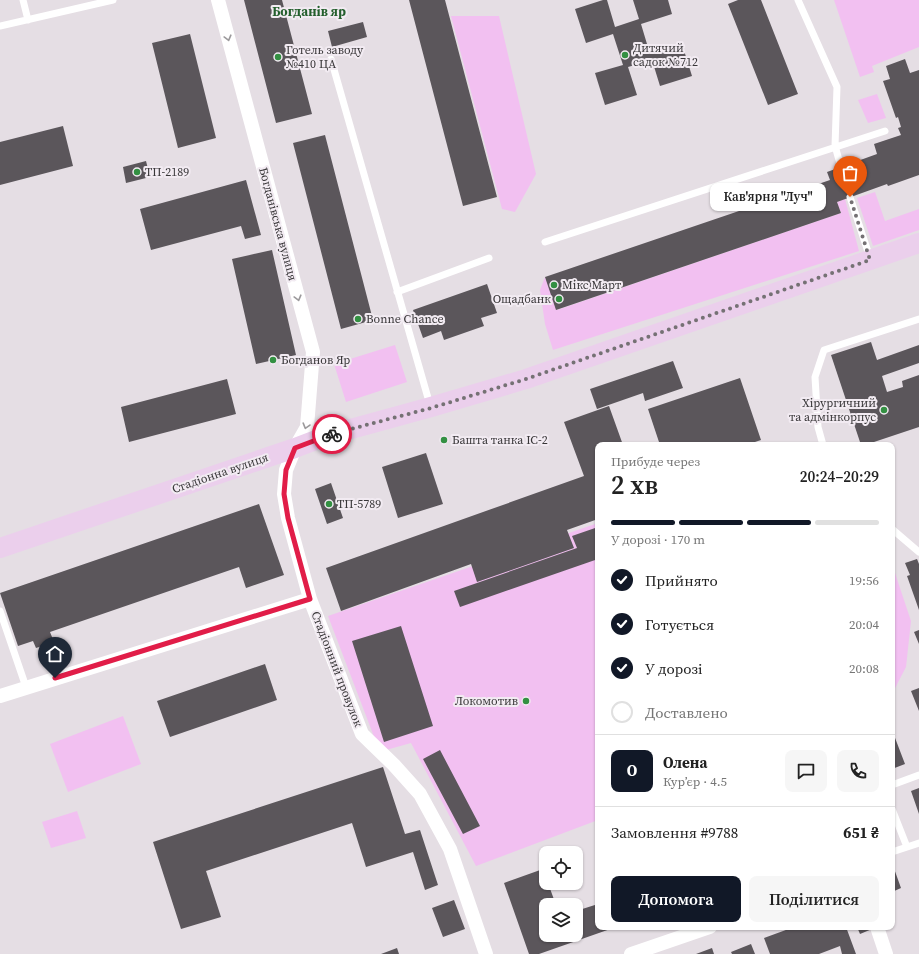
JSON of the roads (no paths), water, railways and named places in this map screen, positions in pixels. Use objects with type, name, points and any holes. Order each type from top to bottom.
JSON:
[{"type":"street","name":"Богданівська вулиця","points":[[218,0],[313,352],[308,427],[295,448]]},
{"type":"street","name":"Стадіонна вулиця","points":[[0,548],[295,448],[329,435],[431,408],[549,371],[919,244]]},
{"type":"street","name":"Стадіонний провулок","points":[[295,448],[286,470],[284,494],[288,518],[310,599],[362,734],[394,765],[420,794],[450,849],[486,954]]},
{"type":"street","points":[[0,696],[310,599]]},
{"type":"street","points":[[631,954],[701,930]]},
{"type":"street","points":[[878,930],[886,954]]},
{"type":"lane","points":[[23,0],[28,20]]},
{"type":"lane","points":[[0,26],[113,0]]},
{"type":"lane","points":[[798,0],[837,87],[835,146],[841,167]]},
{"type":"lane","points":[[331,59],[431,408]]},
{"type":"lane","points":[[545,242],[835,146],[885,131]]},
{"type":"lane","points":[[850,197],[870,260]]},
{"type":"lane","points":[[397,292],[489,258]]},
{"type":"lane","points":[[822,442],[818,427],[815,378],[824,350],[919,319]]},
{"type":"lane","points":[[895,532],[919,552]]},
{"type":"lane","points":[[0,611],[26,687]]},
{"type":"lane","points":[[895,784],[919,774]]},
{"type":"lane","points":[[895,817],[907,847]]},
{"type":"lane","points":[[895,851],[919,843]]},
{"type":"place","name":"Дитячий садок №712","points":[[625,55]]},
{"type":"place","name":"Готель заводу №410 ЦА","points":[[278,57]]},
{"type":"place","name":"ТП-2189","points":[[137,172]]},
{"type":"place","name":"Кав'ярня \"Луч\"","points":[[850,197]]},
{"type":"place","name":"Мікс Март","points":[[554,285]]},
{"type":"place","name":"Ощадбанк","points":[[559,299]]},
{"type":"place","name":"Bonne Chance","points":[[358,319]]},
{"type":"place","name":"Богданов Яр","points":[[273,360]]},
{"type":"place","name":"Хірургичний та адмінкорпус","points":[[884,410]]},
{"type":"place","name":"Башта танка ІС-2","points":[[444,440]]},
{"type":"place","name":"ТП-5789","points":[[329,504]]},
{"type":"place","name":"Локомотив","points":[[526,701]]},
{"type":"district","name":"Богданів яр","points":[[309,11]]}]
